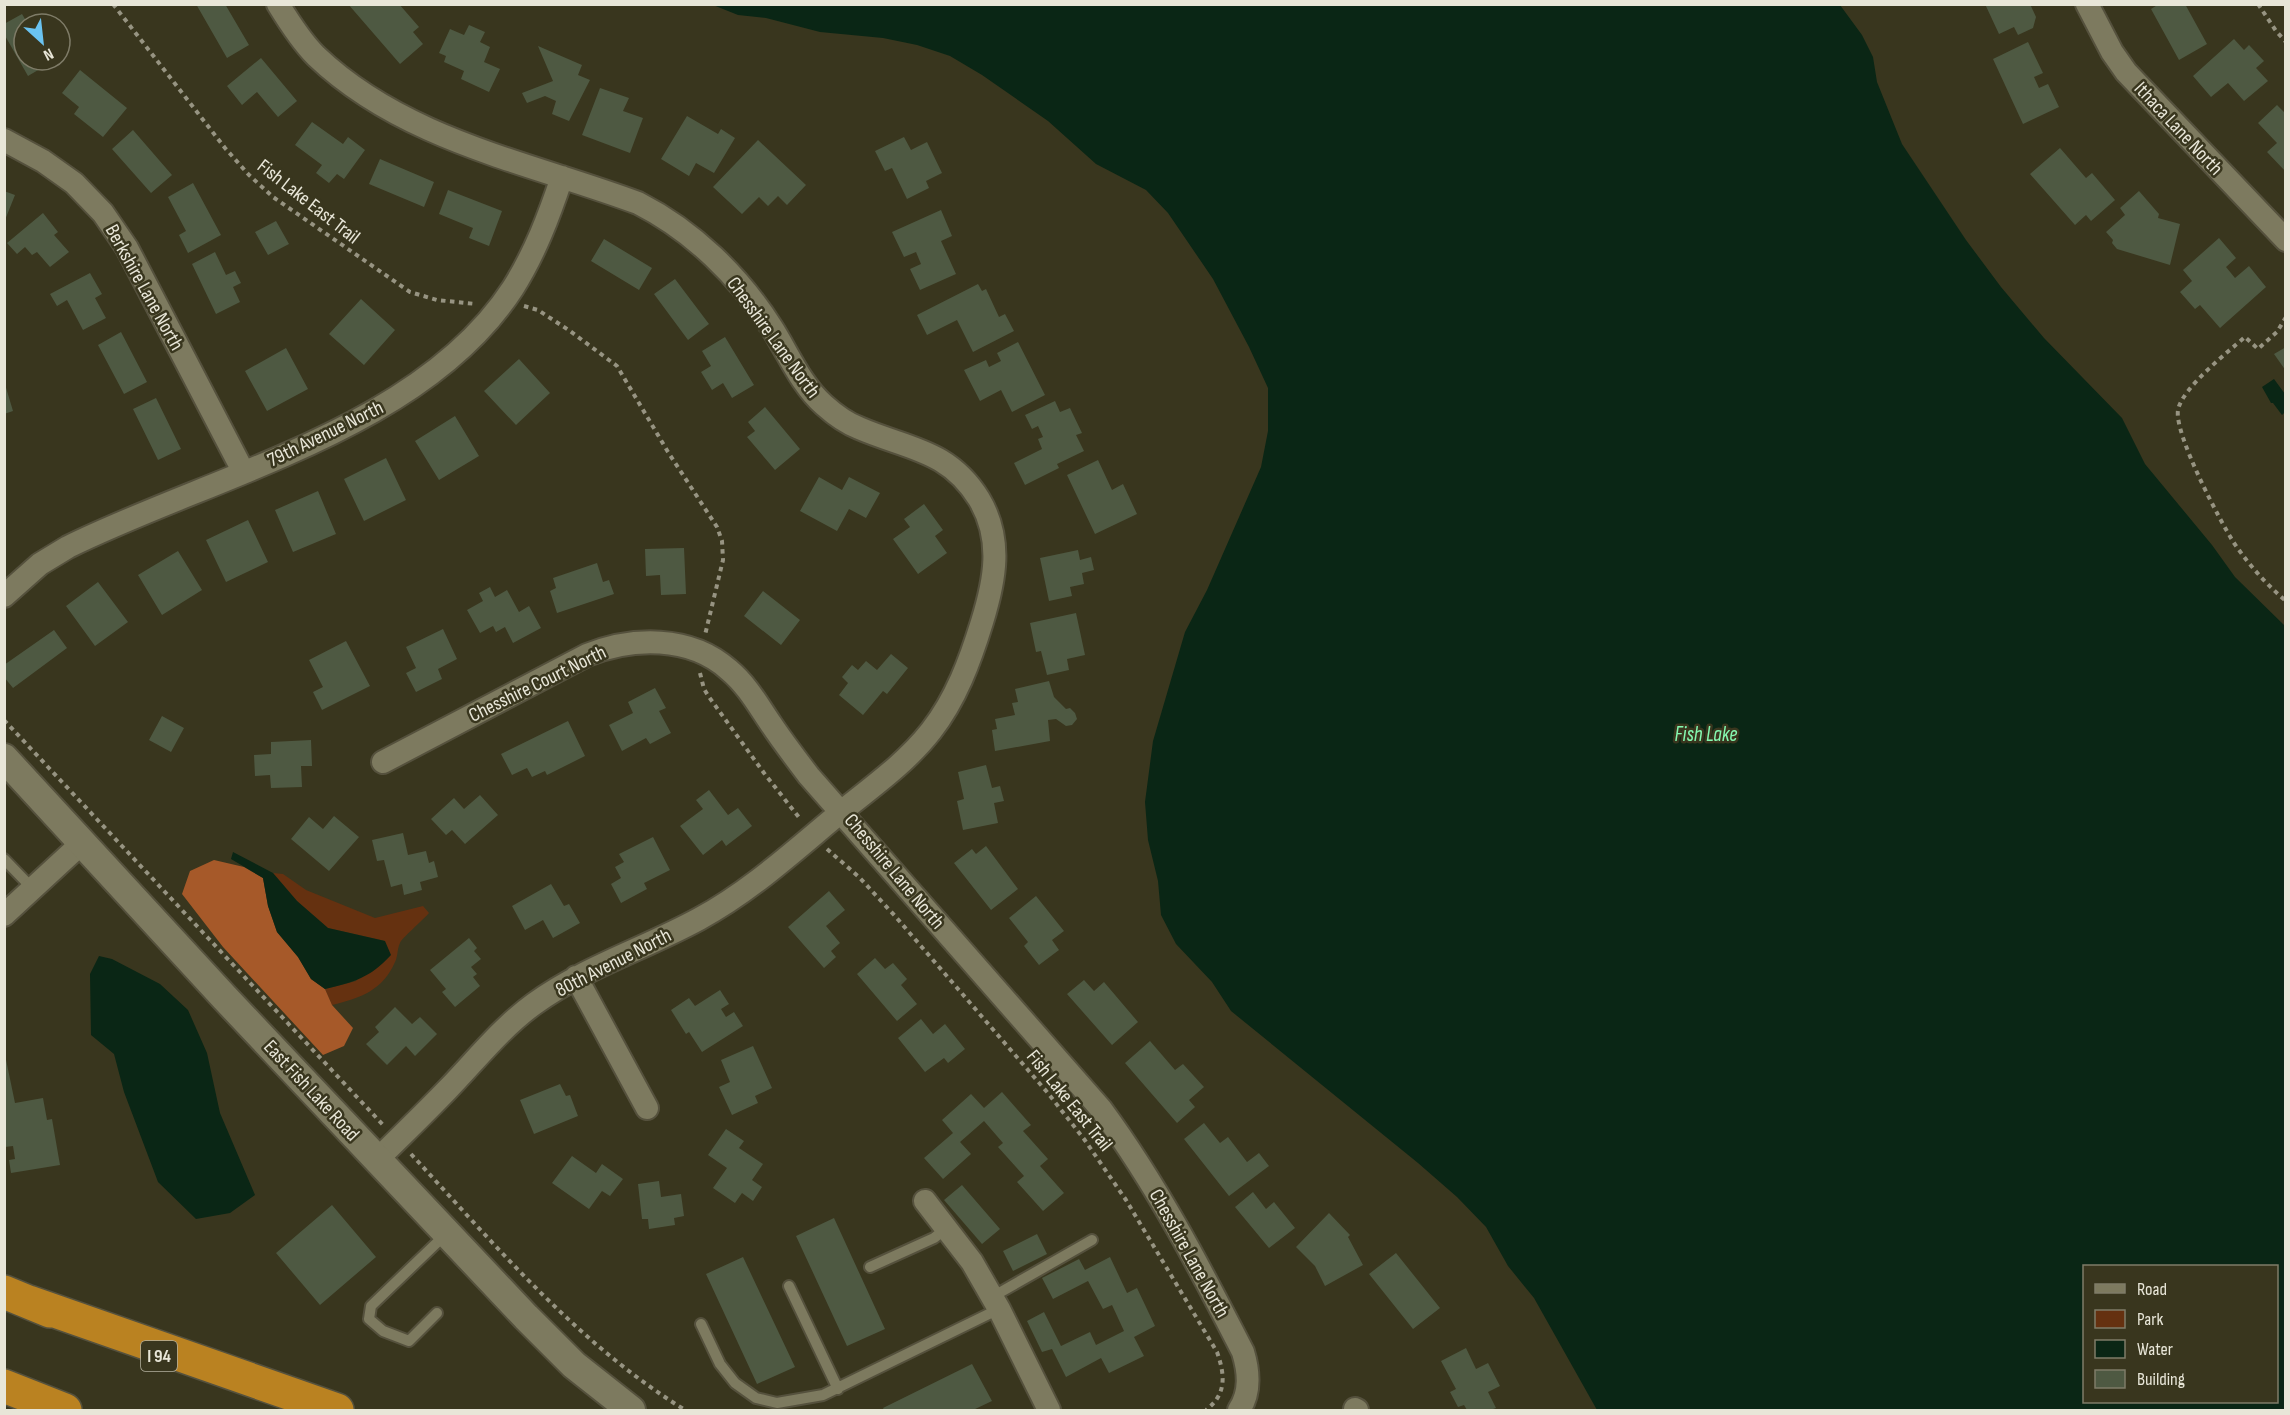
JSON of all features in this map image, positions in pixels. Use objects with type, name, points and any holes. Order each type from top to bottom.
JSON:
[{"type":"highway","name":"I 94","points":[[17,1297],[290,1410]]},
{"type":"highway","points":[[17,1297],[337,1410]]},
{"type":"highway","points":[[4,1386],[65,1410]]},
{"type":"street","name":"Chesshire Lane North","points":[[278,4],[290,24],[315,55],[384,107],[449,138],[638,203],[662,215],[689,234],[734,278],[755,305],[817,399],[836,415],[857,428],[936,456],[956,472],[978,497],[994,535],[996,565],[991,593],[972,654],[955,694],[931,732],[900,764],[841,812],[1086,1092],[1132,1151],[1182,1235],[1243,1352],[1248,1370],[1248,1387],[1241,1407]]},
{"type":"street","name":"Ithaca Lane North","points":[[2087,4],[2112,52],[2133,80],[2284,237]]},
{"type":"street","name":"Berkshire Lane North","points":[[4,140],[43,161],[74,183],[103,213],[127,248],[243,471]]},
{"type":"street","name":"79th Avenue North","points":[[4,596],[40,564],[68,547],[302,447],[354,423],[403,393],[477,332],[513,288],[536,248],[562,177]]},
{"type":"street","name":"Chesshire Court North","points":[[383,762],[586,655],[630,642],[673,644],[702,653],[734,674],[786,746],[841,812]]},
{"type":"street","name":"East Fish Lake Road","points":[[4,758],[447,1233],[574,1365],[631,1410]]},
{"type":"street","name":"80th Avenue North","points":[[377,1160],[447,1091],[490,1042],[530,1007],[576,977],[701,918],[756,882],[841,812]]},
{"type":"street","points":[[4,915],[82,843]]},
{"type":"street","points":[[576,977],[647,1108]]},
{"type":"street","points":[[925,1201],[972,1262],[996,1303],[1049,1410]]},
{"type":"lane","points":[[4,860],[33,889]]},
{"type":"lane","points":[[870,1267],[934,1238],[947,1228]]},
{"type":"lane","points":[[437,1313],[409,1341],[383,1332],[369,1319],[371,1306],[447,1233]]},
{"type":"lane","points":[[701,1324],[720,1364],[735,1383],[756,1398],[777,1403],[823,1395],[996,1303],[1092,1240]]},
{"type":"lane","points":[[789,1286],[838,1389]]},
{"type":"path","name":"Fish Lake East Trail","points":[[113,4],[225,148],[273,197],[410,292],[437,300],[483,305]]},
{"type":"path","points":[[2258,4],[2286,42]]},
{"type":"path","points":[[515,305],[538,310],[588,342],[617,366],[668,452],[708,512],[724,550],[718,586],[703,641]]},
{"type":"path","points":[[2286,317],[2283,324],[2258,350],[2245,337],[2206,372],[2191,388],[2178,408],[2178,421],[2189,453],[2234,543],[2261,579],[2286,602]]},
{"type":"path","points":[[701,665],[700,672],[704,689],[764,773],[805,825]]},
{"type":"path","points":[[4,720],[388,1130]]},
{"type":"path","name":"Fish Lake East Trail","points":[[822,844],[859,876],[1047,1092],[1102,1163],[1217,1352],[1223,1372],[1222,1389],[1214,1404],[1206,1410]]},
{"type":"path","points":[[407,1149],[559,1312],[624,1368],[686,1410]]},
{"type":"green space","points":[[273,873],[283,874],[306,890],[375,918],[423,906],[429,913],[401,941],[396,960],[384,980],[362,996],[332,1005],[325,989],[356,981],[385,941],[328,928],[297,901]]},
{"type":"shaded area","points":[[214,860],[244,867],[263,878],[268,906],[277,932],[298,957],[311,979],[325,989],[332,1005],[353,1028],[344,1046],[323,1055],[223,947],[182,894],[190,871]]},
{"type":"water","name":"Fish Lake","points":[[713,5],[1840,5],[1862,35],[1873,57],[1877,82],[1902,144],[1966,240],[2001,287],[2044,338],[2122,418],[2145,464],[2212,545],[2235,577],[2285,626],[2285,1410],[1597,1410],[1534,1298],[1508,1266],[1486,1227],[1457,1197],[1418,1163],[1231,1011],[1212,982],[1176,944],[1161,915],[1158,881],[1148,840],[1145,802],[1153,741],[1185,632],[1207,590],[1261,467],[1268,431],[1268,388],[1213,279],[1168,213],[1146,190],[1096,164],[1048,121],[982,75],[950,56],[917,45],[883,38],[820,32],[766,18],[738,15]]},
{"type":"water","points":[[2274,379],[2285,394],[2285,412],[2282,415],[2271,403],[2262,387]]},
{"type":"water","points":[[233,852],[273,873],[297,901],[328,928],[385,941],[391,955],[369,974],[325,989],[311,979],[298,957],[277,932],[268,906],[263,878],[231,859]]},
{"type":"water","points":[[99,956],[112,959],[160,984],[188,1010],[207,1053],[220,1113],[255,1195],[230,1213],[196,1219],[158,1182],[124,1092],[114,1054],[91,1035],[90,974]]},
{"type":"building","points":[[196,4],[225,4],[249,45],[227,58]]},
{"type":"building","points":[[348,4],[399,4],[419,27],[413,32],[423,44],[400,64]]},
{"type":"building","points":[[1985,4],[2030,4],[2036,17],[2033,28],[2018,35],[2014,27],[1999,34]]},
{"type":"building","points":[[2159,4],[2185,4],[2207,44],[2179,60],[2151,9]]},
{"type":"building","points":[[12,20],[12,48],[4,34],[4,24]]},
{"type":"building","points":[[469,25],[485,32],[480,42],[490,47],[484,62],[500,69],[489,92],[461,79],[464,71],[444,62],[446,56],[439,53],[450,29],[464,35]]},
{"type":"building","points":[[2234,39],[2244,50],[2249,45],[2264,61],[2256,68],[2268,81],[2244,101],[2228,83],[2211,97],[2193,76]]},
{"type":"building","points":[[2028,42],[2043,73],[2034,77],[2039,88],[2048,84],[2059,107],[2023,124],[1993,59]]},
{"type":"building","points":[[538,46],[582,65],[578,75],[590,80],[569,121],[552,114],[556,101],[545,96],[527,103],[522,93],[553,81]]},
{"type":"building","points":[[261,58],[297,101],[278,117],[257,92],[242,105],[227,86]]},
{"type":"building","points":[[80,70],[127,108],[103,137],[74,114],[79,107],[62,93]]},
{"type":"building","points":[[600,88],[629,98],[623,111],[643,118],[630,153],[582,135]]},
{"type":"building","points":[[2277,105],[2286,114],[2286,172],[2267,152],[2277,143],[2258,123]]},
{"type":"building","points":[[687,116],[718,134],[721,129],[735,138],[714,173],[696,163],[689,176],[661,159]]},
{"type":"building","points":[[312,122],[343,144],[348,137],[365,150],[344,179],[337,174],[329,183],[316,173],[322,165],[295,145]]},
{"type":"building","points":[[133,130],[172,175],[151,193],[112,149]]},
{"type":"building","points":[[904,137],[911,150],[927,142],[942,173],[926,181],[929,188],[907,199],[892,168],[885,171],[875,151]]},
{"type":"building","points":[[758,140],[806,185],[787,205],[778,196],[768,206],[759,197],[742,214],[713,187]]},
{"type":"building","points":[[2060,148],[2086,178],[2092,173],[2115,200],[2091,221],[2086,215],[2075,225],[2030,174]]},
{"type":"building","points":[[380,159],[434,182],[424,207],[369,184]]},
{"type":"building","points":[[193,183],[221,235],[188,253],[179,235],[186,231],[168,197]]},
{"type":"building","points":[[448,190],[502,211],[489,246],[469,238],[473,228],[439,214]]},
{"type":"building","points":[[4,191],[15,195],[5,220],[4,220]]},
{"type":"building","points":[[2139,191],[2159,214],[2158,218],[2180,224],[2170,265],[2117,249],[2106,232],[2125,215],[2120,208]]},
{"type":"building","points":[[941,210],[952,236],[941,241],[956,274],[920,290],[910,269],[921,264],[916,252],[904,257],[892,232]]},
{"type":"building","points":[[43,213],[58,232],[54,235],[69,252],[50,267],[37,252],[32,255],[25,247],[17,254],[7,243]]},
{"type":"building","points":[[276,221],[289,244],[268,255],[255,232]]},
{"type":"building","points":[[2219,238],[2236,258],[2226,267],[2235,278],[2249,266],[2266,287],[2220,328],[2200,305],[2195,309],[2180,292],[2192,281],[2183,270]]},
{"type":"building","points":[[604,239],[652,268],[639,290],[591,261]]},
{"type":"building","points":[[215,252],[226,275],[235,271],[241,283],[233,287],[240,302],[216,314],[192,264]]},
{"type":"building","points":[[90,273],[102,294],[95,298],[106,318],[83,330],[67,300],[57,306],[50,294]]},
{"type":"building","points":[[675,279],[709,324],[688,340],[654,294]]},
{"type":"building","points":[[978,284],[982,291],[986,289],[999,317],[1005,314],[1014,331],[973,352],[957,320],[927,335],[917,315]]},
{"type":"building","points":[[361,299],[395,330],[364,365],[329,334]]},
{"type":"building","points":[[121,332],[147,382],[124,394],[98,345]]},
{"type":"building","points":[[725,337],[754,385],[732,398],[723,383],[712,390],[701,372],[711,366],[702,351]]},
{"type":"building","points":[[1018,342],[1045,395],[1012,412],[1001,390],[980,401],[964,370],[986,360],[989,367],[1001,361],[997,353]]},
{"type":"building","points":[[2286,347],[2286,371],[2274,354]]},
{"type":"building","points":[[286,348],[308,389],[267,411],[245,371]]},
{"type":"building","points":[[519,359],[550,393],[516,425],[484,391]]},
{"type":"building","points":[[4,381],[13,411],[4,414]]},
{"type":"building","points":[[156,398],[181,449],[158,460],[133,409]]},
{"type":"building","points":[[1055,401],[1060,412],[1070,408],[1082,433],[1076,435],[1084,451],[1057,464],[1059,468],[1025,485],[1014,463],[1042,449],[1038,439],[1043,437],[1038,426],[1032,429],[1025,415]]},
{"type":"building","points":[[765,407],[800,449],[775,470],[747,437],[755,431],[748,422]]},
{"type":"building","points":[[455,416],[479,456],[439,480],[415,441]]},
{"type":"building","points":[[386,458],[406,500],[364,521],[344,479]]},
{"type":"building","points":[[1098,460],[1112,490],[1123,484],[1137,514],[1095,534],[1067,475]]},
{"type":"building","points":[[819,477],[842,490],[849,477],[880,493],[866,518],[849,509],[837,531],[800,511]]},
{"type":"building","points":[[318,491],[336,534],[293,552],[275,510]]},
{"type":"building","points":[[924,504],[943,530],[935,536],[947,553],[918,574],[893,539],[910,527],[904,519]]},
{"type":"building","points":[[248,520],[268,562],[226,582],[206,540]]},
{"type":"building","points":[[684,548],[686,594],[661,595],[660,575],[646,576],[645,549]]},
{"type":"building","points":[[1078,550],[1080,560],[1091,557],[1094,570],[1082,573],[1084,584],[1070,587],[1072,596],[1049,601],[1040,558]]},
{"type":"building","points":[[178,551],[202,590],[162,615],[138,575]]},
{"type":"building","points":[[597,563],[603,582],[609,580],[614,594],[557,613],[550,591],[556,588],[553,578]]},
{"type":"building","points":[[98,582],[128,622],[95,646],[66,606]]},
{"type":"building","points":[[490,587],[495,597],[507,590],[519,612],[529,606],[541,628],[513,643],[505,627],[496,632],[493,626],[480,633],[467,610],[483,601],[479,593]]},
{"type":"building","points":[[763,591],[800,620],[781,645],[744,616]]},
{"type":"building","points":[[1076,613],[1085,655],[1067,659],[1069,670],[1047,675],[1041,651],[1036,652],[1030,623]]},
{"type":"building","points":[[443,629],[457,659],[438,669],[442,679],[416,692],[406,673],[416,668],[406,647]]},
{"type":"building","points":[[54,630],[67,648],[13,688],[4,677],[4,665]]},
{"type":"building","points":[[346,641],[370,686],[322,710],[313,692],[323,687],[309,660]]},
{"type":"building","points":[[891,654],[908,668],[887,694],[883,691],[863,715],[839,695],[848,683],[842,677],[852,665],[858,670],[866,661],[877,670]]},
{"type":"building","points":[[1049,681],[1054,697],[1066,709],[1070,708],[1077,719],[1072,725],[1066,726],[1056,719],[1048,720],[1050,741],[995,751],[992,730],[997,729],[995,719],[1015,715],[1012,703],[1018,702],[1015,689]]},
{"type":"building","points":[[655,688],[666,708],[659,711],[671,733],[650,744],[646,738],[622,751],[609,725],[633,713],[628,702]]},
{"type":"building","points":[[162,716],[184,728],[171,752],[149,740]]},
{"type":"building","points":[[568,721],[585,756],[547,775],[545,771],[532,777],[527,768],[512,775],[501,754]]},
{"type":"building","points":[[311,740],[312,766],[301,766],[302,787],[271,788],[270,775],[255,776],[254,755],[271,754],[271,742]]},
{"type":"building","points":[[986,765],[992,788],[1000,786],[1004,801],[994,803],[998,823],[963,830],[957,801],[964,799],[958,772]]},
{"type":"building","points":[[709,790],[728,815],[738,808],[752,826],[726,846],[722,840],[703,855],[680,826],[703,809],[696,800]]},
{"type":"building","points":[[480,795],[498,815],[465,844],[452,830],[446,835],[431,819],[454,798],[464,809]]},
{"type":"building","points":[[334,816],[359,837],[329,871],[291,839],[309,817],[323,829]]},
{"type":"building","points":[[403,833],[408,855],[426,851],[429,863],[434,861],[438,877],[420,882],[422,890],[404,895],[402,884],[391,887],[384,860],[377,861],[372,840]]},
{"type":"building","points":[[653,837],[670,870],[644,883],[647,889],[621,903],[611,884],[621,878],[615,867],[624,862],[619,854]]},
{"type":"building","points":[[986,846],[1018,889],[991,910],[954,863],[972,849],[976,854]]},
{"type":"building","points":[[551,884],[564,906],[569,904],[580,923],[553,938],[543,920],[525,930],[512,906]]},
{"type":"building","points":[[829,891],[845,910],[826,926],[840,943],[831,951],[836,957],[824,968],[788,927]]},
{"type":"building","points":[[1036,896],[1064,931],[1052,940],[1059,950],[1039,965],[1024,946],[1028,942],[1009,918]]},
{"type":"building","points":[[469,938],[477,948],[474,951],[481,959],[471,967],[477,974],[473,977],[480,986],[455,1007],[442,992],[446,989],[430,970]]},
{"type":"building","points":[[875,958],[885,969],[893,963],[907,979],[901,985],[917,1004],[897,1021],[857,974]]},
{"type":"building","points":[[1084,980],[1094,991],[1104,982],[1138,1022],[1112,1045],[1067,994]]},
{"type":"building","points":[[720,990],[729,1004],[721,1009],[726,1017],[734,1012],[743,1026],[702,1052],[689,1032],[686,1034],[671,1010],[689,998],[695,1006]]},
{"type":"building","points":[[395,1007],[412,1024],[420,1017],[437,1034],[415,1056],[406,1046],[387,1065],[366,1044],[379,1032],[375,1027]]},
{"type":"building","points":[[921,1019],[933,1034],[945,1024],[965,1049],[948,1063],[944,1058],[925,1072],[898,1038]]},
{"type":"building","points":[[1150,1041],[1175,1070],[1183,1064],[1204,1087],[1189,1100],[1195,1107],[1177,1123],[1125,1063]]},
{"type":"building","points":[[753,1046],[772,1088],[755,1096],[758,1103],[732,1115],[719,1087],[730,1082],[721,1060]]},
{"type":"building","points":[[4,1050],[15,1103],[43,1098],[47,1120],[52,1119],[60,1165],[11,1173],[9,1160],[15,1159],[13,1146],[5,1147],[4,1145]]},
{"type":"building","points":[[560,1084],[566,1096],[570,1095],[578,1116],[534,1134],[520,1100]]},
{"type":"building","points":[[1002,1092],[1031,1125],[1023,1131],[1048,1159],[1040,1166],[1064,1193],[1043,1211],[1017,1182],[1024,1176],[998,1147],[1003,1143],[984,1121],[960,1142],[971,1154],[943,1179],[924,1158],[953,1133],[942,1120],[971,1094],[984,1108]]},
{"type":"building","points":[[1204,1123],[1220,1143],[1228,1137],[1247,1162],[1259,1153],[1269,1166],[1229,1196],[1184,1139]]},
{"type":"building","points":[[726,1129],[744,1141],[739,1148],[763,1164],[752,1180],[762,1187],[753,1201],[742,1193],[735,1203],[713,1188],[727,1168],[708,1155]]},
{"type":"building","points":[[572,1156],[596,1173],[602,1164],[623,1179],[610,1196],[602,1191],[589,1209],[552,1183]]},
{"type":"building","points":[[659,1181],[661,1197],[681,1194],[684,1216],[674,1218],[675,1225],[649,1229],[648,1219],[642,1219],[638,1184]]},
{"type":"building","points":[[962,1185],[1000,1229],[982,1244],[944,1200]]},
{"type":"building","points":[[1253,1192],[1266,1209],[1274,1202],[1295,1228],[1269,1248],[1235,1207]]},
{"type":"building","points":[[332,1205],[376,1257],[320,1305],[276,1253]]},
{"type":"building","points":[[1329,1213],[1350,1235],[1348,1237],[1363,1265],[1325,1286],[1315,1266],[1296,1247]]},
{"type":"building","points":[[834,1218],[885,1329],[847,1346],[796,1236]]},
{"type":"building","points":[[1037,1234],[1047,1254],[1013,1271],[1003,1251]]},
{"type":"building","points":[[1396,1253],[1440,1308],[1413,1329],[1369,1274]]},
{"type":"building","points":[[743,1257],[795,1367],[757,1384],[706,1274]]},
{"type":"building","points":[[1110,1257],[1127,1293],[1137,1288],[1155,1326],[1134,1337],[1144,1356],[1109,1373],[1101,1358],[1066,1377],[1052,1349],[1042,1352],[1027,1321],[1044,1312],[1061,1346],[1090,1332],[1096,1345],[1124,1331],[1112,1305],[1103,1309],[1088,1281],[1053,1299],[1042,1278],[1079,1259],[1085,1270]]},
{"type":"building","points":[[1466,1348],[1476,1369],[1488,1363],[1500,1386],[1488,1392],[1496,1408],[1467,1410],[1464,1405],[1458,1407],[1450,1392],[1456,1389],[1441,1361]]},
{"type":"building","points":[[972,1364],[992,1401],[973,1410],[884,1410],[883,1408]]}]
